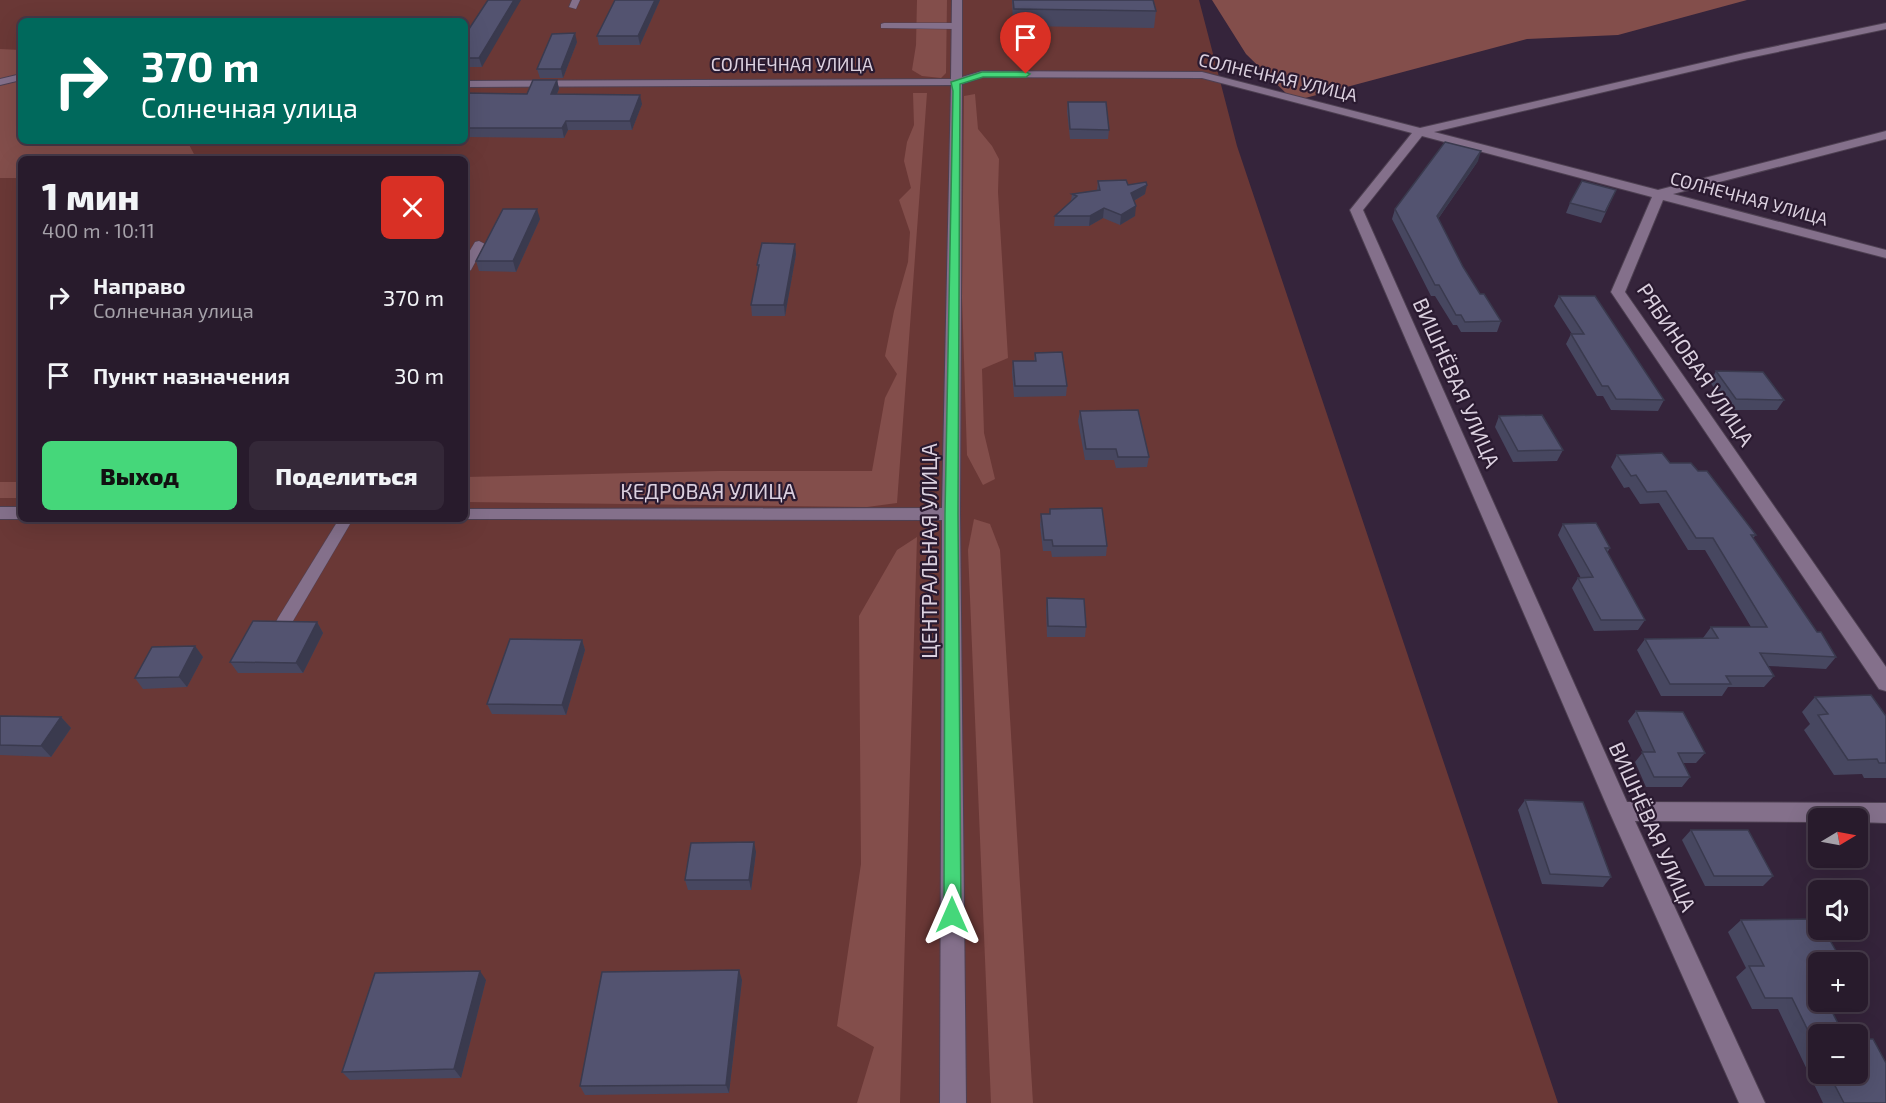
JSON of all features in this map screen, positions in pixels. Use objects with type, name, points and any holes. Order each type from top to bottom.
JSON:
[{"type":"street","name":"ЦЕНТРАЛЬНАЯ УЛИЦА","points":[[953,1103],[951,514],[958,91],[956,82],[957,0]]},
{"type":"street","points":[[1419,132],[1744,56],[1886,26]]},
{"type":"street","name":"СОЛНЕЧНАЯ УЛИЦА","points":[[468,84],[956,82],[982,74],[1202,75],[1886,254]]},
{"type":"street","points":[[0,82],[18,78]]},
{"type":"street","name":"ВИШНЁВАЯ УЛИЦА","points":[[1419,132],[1356,210],[1620,811],[1752,1103]]},
{"type":"street","points":[[1659,194],[1886,135]]},
{"type":"street","name":"РЯБИНОВАЯ УЛИЦА","points":[[1659,194],[1618,292],[1886,683]]},
{"type":"street","points":[[0,513],[18,513]]},
{"type":"street","name":"КЕДРОВАЯ УЛИЦА","points":[[468,515],[951,514]]},
{"type":"street","points":[[1620,811],[1886,813]]},
{"type":"lane","points":[[884,26],[956,26]]},
{"type":"lane","points":[[468,264],[479,244]]},
{"type":"lane","points":[[284,622],[344,522]]},
{"type":"shaded area","points":[[0,0],[1199,0],[1237,146],[1558,1103],[0,1103]]},
{"type":"shaded area","points":[[917,0],[947,0],[946,73],[941,78],[922,76],[912,70],[916,45]]},
{"type":"shaded area","points":[[1212,0],[1747,0],[1618,35],[1527,39],[1294,101],[1246,54]]},
{"type":"shaded area","points":[[0,49],[18,50],[18,144],[189,144],[194,154],[184,156],[18,156],[18,178],[0,178]]},
{"type":"shaded area","points":[[913,93],[927,93],[897,503],[867,507],[468,502],[468,477],[719,471],[872,471],[885,398],[897,374],[885,356],[894,311],[908,262],[910,232],[899,200],[911,188],[904,161],[907,142],[914,125]]},
{"type":"shaded area","points":[[975,94],[978,129],[999,159],[998,192],[1008,358],[982,369],[984,433],[995,479],[983,485],[967,455],[962,297],[964,96]]},
{"type":"shaded area","points":[[0,482],[18,482],[18,498],[0,498]]},
{"type":"shaded area","points":[[974,519],[990,524],[1000,550],[1033,1103],[991,1103],[968,550]]},
{"type":"shaded area","points":[[917,537],[900,1103],[857,1103],[874,1047],[837,1026],[861,864],[859,616],[897,550]]},
{"type":"building","points":[[488,0],[514,0],[479,58],[468,58],[468,30]]},
{"type":"building","points":[[615,0],[655,0],[638,36],[597,36]]},
{"type":"building","points":[[1013,0],[1153,0],[1156,11],[1014,9]]},
{"type":"building","points":[[575,33],[561,69],[537,69],[552,34]]},
{"type":"building","points":[[533,80],[557,80],[551,94],[640,95],[630,121],[566,121],[562,128],[468,128],[468,93],[527,94]]},
{"type":"building","points":[[1068,102],[1106,102],[1109,130],[1070,129]]},
{"type":"building","points":[[1445,142],[1481,151],[1437,216],[1463,267],[1501,321],[1465,322],[1461,315],[1456,315],[1439,285],[1435,285],[1395,209]]},
{"type":"building","points":[[1126,180],[1128,185],[1146,182],[1147,185],[1131,193],[1136,206],[1121,215],[1104,208],[1090,216],[1055,216],[1077,196],[1072,194],[1100,190],[1098,181]]},
{"type":"building","points":[[1582,181],[1616,190],[1605,212],[1570,203]]},
{"type":"building","points":[[503,209],[537,209],[513,261],[476,261]]},
{"type":"building","points":[[762,243],[795,244],[784,305],[751,305]]},
{"type":"building","points":[[1559,296],[1595,296],[1664,400],[1616,399],[1608,386],[1602,386],[1571,334],[1584,334]]},
{"type":"building","points":[[1062,352],[1067,386],[1015,386],[1013,361],[1036,361],[1035,353]]},
{"type":"building","points":[[1716,371],[1763,372],[1784,400],[1736,399]]},
{"type":"building","points":[[1138,410],[1149,457],[1118,457],[1116,449],[1086,449],[1080,411]]},
{"type":"building","points":[[1542,415],[1563,450],[1518,451],[1499,416]]},
{"type":"building","points":[[1662,453],[1670,463],[1691,463],[1698,471],[1707,471],[1756,535],[1751,535],[1817,632],[1821,632],[1836,657],[1760,653],[1774,676],[1726,676],[1731,684],[1670,684],[1645,639],[1718,638],[1711,627],[1767,627],[1713,538],[1696,538],[1666,491],[1647,492],[1636,475],[1631,476],[1617,455]]},
{"type":"building","points":[[1102,508],[1107,546],[1053,546],[1052,540],[1044,540],[1041,514],[1050,514],[1050,509]]},
{"type":"building","points":[[1596,523],[1610,548],[1605,548],[1645,620],[1601,620],[1578,578],[1593,577],[1563,524]]},
{"type":"building","points":[[1047,598],[1084,599],[1086,627],[1048,626]]},
{"type":"building","points":[[253,621],[317,622],[296,663],[230,662]]},
{"type":"building","points":[[510,639],[582,640],[562,705],[487,704]]},
{"type":"building","points":[[195,646],[179,677],[135,678],[152,647]]},
{"type":"building","points":[[1871,695],[1886,716],[1886,763],[1879,763],[1877,759],[1848,760],[1818,715],[1828,714],[1815,697]]},
{"type":"building","points":[[1636,711],[1683,712],[1705,753],[1678,753],[1690,777],[1654,777],[1642,752],[1655,752]]},
{"type":"building","points":[[0,716],[61,717],[41,746],[0,745]]},
{"type":"building","points":[[1525,800],[1583,802],[1611,877],[1550,874]]},
{"type":"building","points":[[1691,830],[1748,830],[1773,876],[1714,876]]},
{"type":"building","points":[[754,842],[749,880],[685,880],[691,843]]},
{"type":"building","points":[[1808,919],[1808,940],[1830,940],[1837,952],[1808,952],[1808,1012],[1832,1012],[1838,1024],[1808,1024],[1808,1031],[1792,998],[1765,998],[1749,966],[1764,966],[1741,920]]},
{"type":"building","points":[[739,970],[726,1085],[580,1086],[602,972]]},
{"type":"building","points":[[480,971],[454,1069],[342,1072],[375,973]]},
{"type":"building","points":[[1868,1039],[1873,1039],[1886,1063],[1886,1103],[1844,1103],[1834,1084],[1868,1084]]},
{"type":"route","points":[[952,915],[951,514],[958,91],[956,82],[982,74],[1026,74]]}]
